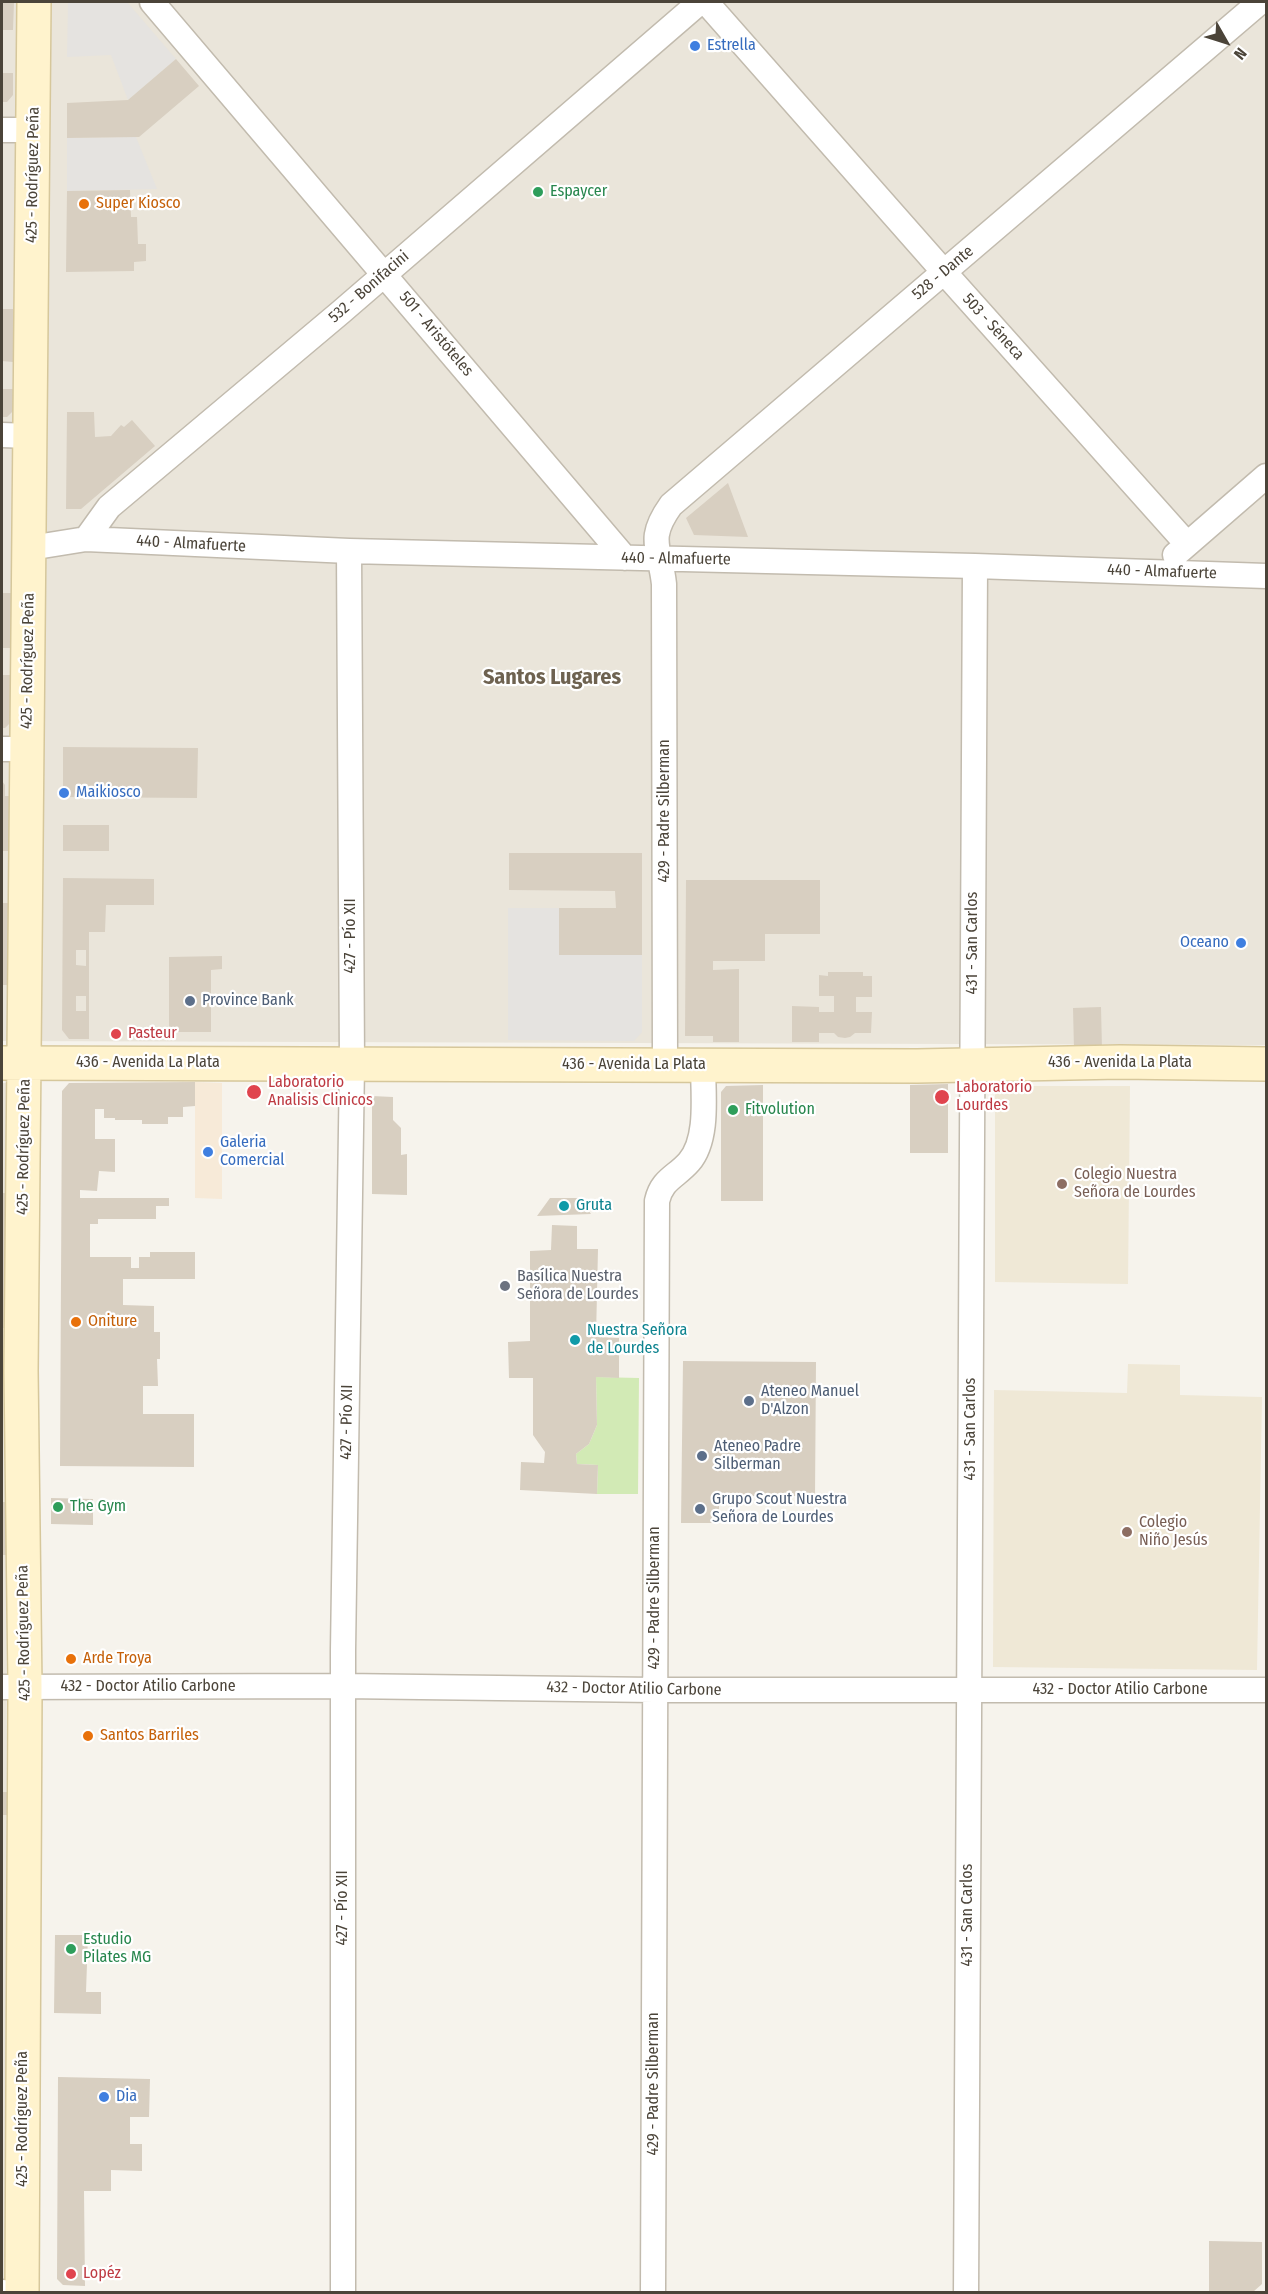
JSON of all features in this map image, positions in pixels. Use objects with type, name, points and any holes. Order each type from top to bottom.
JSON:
[{"type":"street","name":"425 - Rodríguez Peña","points":[[22,2292],[13,1996],[11,1370],[14,749],[30,548],[15,435],[17,130],[34,2]]},
{"type":"street","name":"501 - Aristóteles","points":[[152,2],[625,558]]},
{"type":"street","name":"532 - Bonifacini","points":[[86,539],[109,507],[700,2]]},
{"type":"street","name":"503 - Séneca","points":[[706,2],[1187,544]]},
{"type":"street","name":"528 - Dante","points":[[658,559],[657,529],[671,505],[1260,2]]},
{"type":"street","points":[[1157,572],[1266,476]]},
{"type":"street","points":[[30,548],[86,539]]},
{"type":"street","name":"440 - Almafuerte","points":[[86,539],[350,551],[975,566],[1266,576]]},
{"type":"street","name":"427 - Pío XII","points":[[344,2292],[343,1686],[352,1064],[350,551]]},
{"type":"street","name":"429 - Padre Silberman","points":[[658,559],[664,584],[665,1064]]},
{"type":"street","name":"431 - San Carlos","points":[[966,2292],[975,566]]},
{"type":"street","name":"436 - Avenida La Plata","points":[[13,1064],[917,1066],[1266,1064]]},
{"type":"street","name":"429 - Padre Silberman","points":[[653,2292],[657,1201],[660,1189],[689,1162],[702,1139],[703,1065]]},
{"type":"street","name":"432 - Doctor Atilio Carbone","points":[[13,1687],[1266,1690]]},
{"type":"shaded area","points":[[2,2],[1266,2],[1266,1045],[2,1041]]},
{"type":"shaded area","points":[[68,2],[127,2],[176,59],[128,100],[111,55],[67,57]]},
{"type":"shaded area","points":[[136,137],[157,189],[67,191],[67,138]]},
{"type":"shaded area","points":[[508,908],[559,908],[559,955],[642,955],[642,1032],[634,1041],[508,1040]]},
{"type":"shaded area","name":"Galeria Comercial","points":[[195,1082],[222,1083],[222,1199],[195,1198]]},
{"type":"shaded area","points":[[2,1083],[7,1083],[6,2292],[2,2292]]},
{"type":"shaded area","name":"Colegio Nuestra Señora de Lourdes","points":[[995,1086],[1130,1086],[1128,1284],[995,1282]]},
{"type":"shaded area","name":"Colegio Niño Jesús","points":[[1128,1364],[1180,1365],[1180,1395],[1262,1397],[1257,1670],[993,1667],[994,1390],[1127,1393]]},
{"type":"green space","points":[[596,1377],[639,1378],[638,1494],[597,1494],[598,1465],[577,1464],[576,1454],[589,1444],[597,1425]]},
{"type":"building","points":[[2,2],[14,2],[13,30],[2,30]]},
{"type":"building","points":[[176,59],[199,86],[139,137],[67,138],[67,103],[128,100]]},
{"type":"building","points":[[2,73],[13,73],[13,95],[7,102],[2,102]]},
{"type":"building","points":[[130,190],[131,217],[137,217],[138,244],[146,244],[146,261],[134,262],[134,271],[66,272],[67,191]]},
{"type":"building","points":[[2,309],[13,309],[13,362],[2,361]]},
{"type":"building","points":[[2,389],[13,389],[13,411],[7,417],[2,417]]},
{"type":"building","points":[[67,412],[94,412],[95,437],[111,436],[121,425],[124,427],[132,420],[155,446],[81,509],[66,509]]},
{"type":"building","points":[[728,483],[748,537],[694,535],[686,518]]},
{"type":"building","points":[[2,593],[12,593],[11,648],[2,648]]},
{"type":"building","points":[[2,675],[11,675],[11,722],[5,728],[2,728]]},
{"type":"building","points":[[63,747],[198,748],[197,798],[63,797]]},
{"type":"building","points":[[2,781],[5,785],[5,796],[9,796],[9,851],[2,851]]},
{"type":"building","points":[[63,825],[109,825],[109,851],[63,851]]},
{"type":"building","points":[[509,853],[642,853],[642,955],[559,955],[559,908],[616,908],[615,891],[509,890]]},
{"type":"building","points":[[63,878],[154,879],[154,905],[106,905],[105,932],[89,932],[89,1039],[69,1039],[62,1030]],"holes":[[[76,950],[86,950],[86,966],[76,965]],[[76,996],[86,996],[86,1011],[76,1011]]]},
{"type":"building","points":[[686,880],[820,880],[820,934],[765,934],[765,961],[713,961],[713,970],[739,969],[739,1042],[713,1042],[713,1036],[685,1036]]},
{"type":"building","points":[[2,903],[8,903],[7,985],[2,985]]},
{"type":"building","name":"Province Bank","points":[[222,956],[222,969],[211,970],[211,1032],[169,1032],[169,957]]},
{"type":"building","points":[[828,972],[863,972],[863,976],[872,976],[872,997],[856,997],[856,1012],[872,1012],[871,1033],[855,1033],[845,1038],[838,1037],[834,1033],[819,1033],[819,1042],[792,1042],[792,1006],[819,1007],[819,1012],[834,1012],[834,996],[819,996],[819,975],[828,976]]},
{"type":"building","points":[[1101,1007],[1102,1049],[1074,1050],[1073,1008]]},
{"type":"building","points":[[195,1082],[195,1106],[183,1107],[183,1117],[168,1117],[168,1124],[142,1124],[142,1120],[104,1118],[104,1109],[95,1109],[95,1139],[115,1139],[115,1172],[99,1171],[97,1191],[80,1190],[80,1198],[169,1198],[169,1206],[156,1206],[156,1219],[98,1219],[98,1224],[90,1224],[90,1257],[131,1257],[131,1268],[139,1268],[139,1257],[150,1257],[150,1252],[195,1252],[195,1279],[123,1279],[123,1305],[154,1306],[154,1332],[160,1332],[160,1359],[157,1359],[158,1386],[143,1386],[143,1414],[194,1414],[194,1467],[60,1466],[62,1091],[69,1083]]},
{"type":"building","points":[[948,1084],[948,1153],[910,1153],[910,1085]]},
{"type":"building","points":[[763,1085],[763,1201],[721,1201],[721,1092],[726,1086]]},
{"type":"building","points":[[372,1096],[393,1097],[393,1120],[401,1128],[401,1155],[407,1154],[407,1195],[372,1194]]},
{"type":"building","points":[[2,1193],[9,1193],[6,1328],[2,1328]]},
{"type":"building","name":"Gruta","points":[[550,1198],[580,1198],[591,1214],[537,1216]]},
{"type":"building","name":"Nuestra Señora de Lourdes","points":[[552,1225],[577,1226],[577,1249],[598,1249],[596,1337],[619,1338],[619,1378],[596,1377],[597,1425],[589,1444],[576,1454],[577,1464],[598,1465],[597,1494],[520,1490],[521,1462],[544,1463],[545,1452],[533,1435],[533,1378],[509,1378],[508,1342],[530,1341],[530,1251],[551,1250]]},
{"type":"building","points":[[683,1361],[816,1362],[815,1496],[719,1496],[719,1523],[681,1523]]},
{"type":"building","points":[[51,1498],[93,1499],[93,1525],[51,1524]]},
{"type":"building","points":[[2,1502],[7,1502],[7,1555],[2,1555]]},
{"type":"building","points":[[2,1792],[8,1792],[8,1815],[2,1815]]},
{"type":"building","points":[[55,1935],[88,1935],[86,1992],[101,1992],[101,2014],[54,2013]]},
{"type":"building","points":[[58,2077],[150,2079],[149,2117],[130,2117],[130,2144],[142,2144],[142,2171],[111,2170],[111,2191],[84,2191],[85,2286],[63,2285],[57,2279]]},
{"type":"building","points":[[1209,2241],[1262,2242],[1262,2284],[1253,2292],[1209,2292]]},
{"type":"place","name":"Estrella","points":[[695,46]]},
{"type":"place","name":"Espaycer","points":[[538,192]]},
{"type":"place","name":"Super Kiosco","points":[[84,204]]},
{"type":"place","name":"Maikiosco","points":[[64,793]]},
{"type":"place","name":"Oceano","points":[[1241,943]]},
{"type":"place","name":"Province Bank","points":[[190,1001]]},
{"type":"place","name":"Pasteur","points":[[116,1034]]},
{"type":"place","name":"Laboratorio Analisis Clinicos","points":[[254,1092]]},
{"type":"place","name":"Laboratorio Lourdes","points":[[942,1097]]},
{"type":"place","name":"Fitvolution","points":[[733,1110]]},
{"type":"place","name":"Galeria Comercial","points":[[208,1152]]},
{"type":"place","name":"Colegio Nuestra Señora de Lourdes","points":[[1062,1184]]},
{"type":"place","name":"Gruta","points":[[564,1206]]},
{"type":"place","name":"Basílica Nuestra Señora de Lourdes","points":[[505,1286]]},
{"type":"place","name":"Oniture","points":[[76,1322]]},
{"type":"place","name":"Nuestra Señora de Lourdes","points":[[575,1340]]},
{"type":"place","name":"Ateneo Manuel D'Alzon","points":[[749,1401]]},
{"type":"place","name":"Ateneo Padre Silberman","points":[[702,1456]]},
{"type":"place","name":"The Gym","points":[[58,1507]]},
{"type":"place","name":"Grupo Scout Nuestra Señora de Lourdes","points":[[700,1509]]},
{"type":"place","name":"Colegio Niño Jesús","points":[[1127,1532]]},
{"type":"place","name":"Arde Troya","points":[[71,1659]]},
{"type":"place","name":"Santos Barriles","points":[[88,1736]]},
{"type":"place","name":"Estudio Pilates MG","points":[[71,1949]]},
{"type":"place","name":"Dia","points":[[104,2097]]},
{"type":"place","name":"Lopéz","points":[[71,2274]]},
{"type":"district","name":"Santos Lugares","points":[[552,678]]}]
